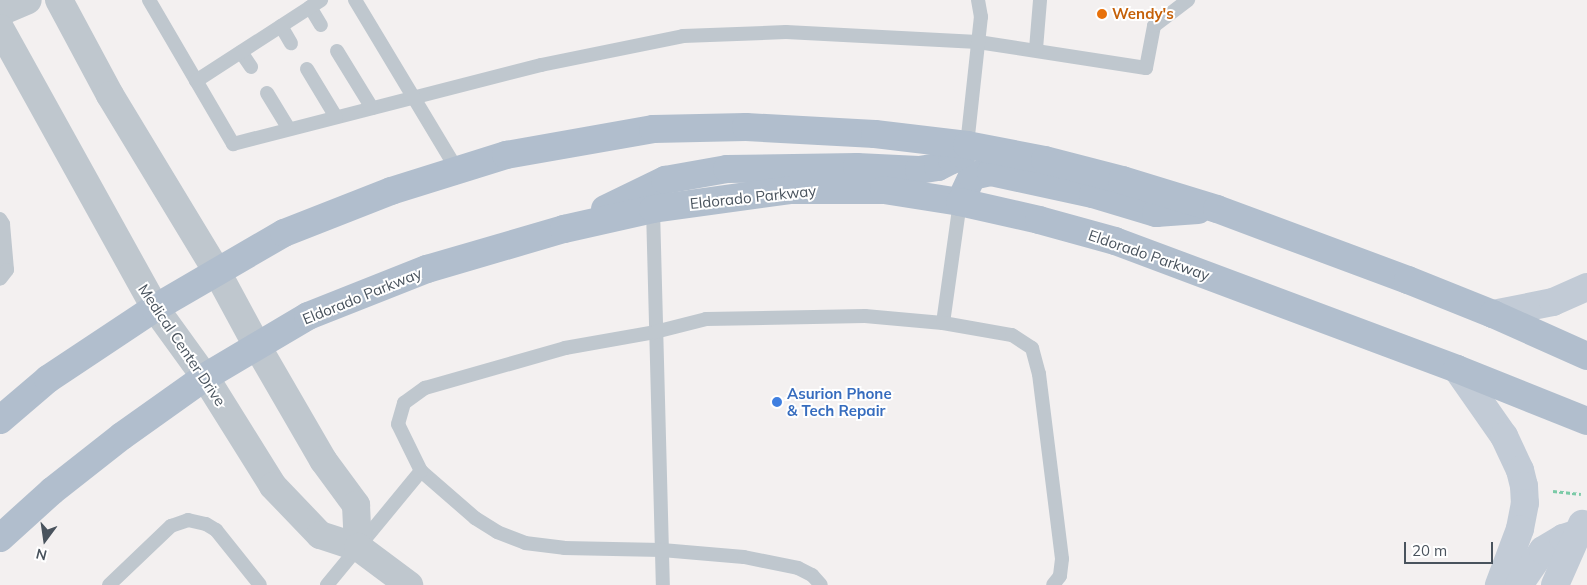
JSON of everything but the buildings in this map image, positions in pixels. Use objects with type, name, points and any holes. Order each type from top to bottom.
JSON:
[{"type":"main road","points":[[0,420],[48,379],[155,308],[301,226],[391,191],[506,155],[654,129],[746,127],[875,134],[967,144],[1122,180],[1217,209],[1493,314],[1587,356]]},
{"type":"main road","points":[[564,229],[665,180],[727,169],[857,167],[919,170],[938,167],[952,160],[962,154],[967,144]]},
{"type":"main road","points":[[960,202],[972,176],[991,172],[1093,194],[1156,213],[1217,209]]},
{"type":"main road","name":"Eldorado Parkway","points":[[0,538],[52,491],[122,436],[204,377],[308,316],[427,269],[564,229],[653,209],[790,190],[884,190],[960,202],[1039,220],[1115,241],[1457,369],[1587,422]]},
{"type":"main road","points":[[1493,314],[1553,302],[1587,287]]},
{"type":"main road","points":[[1457,369],[1504,436],[1520,470],[1524,486],[1525,503],[1520,530],[1499,585]]},
{"type":"main road","points":[[1556,585],[1587,512]]},
{"type":"main road","points":[[1518,585],[1564,540],[1579,521],[1587,517]]},
{"type":"street","points":[[0,12],[28,0]]},
{"type":"street","points":[[59,0],[110,95],[218,272],[257,346],[323,460],[356,505],[358,547]]},
{"type":"street","name":"Medical Center Drive","points":[[0,28],[155,308],[204,377],[273,486],[320,534],[358,547],[409,585]]},
{"type":"lane","points":[[149,0],[233,144],[413,96],[541,65],[684,36],[786,32],[978,42],[1036,49],[1146,68],[1154,26],[1188,0]]},
{"type":"lane","points":[[355,0],[457,170]]},
{"type":"lane","points":[[967,144],[981,17],[978,0]]},
{"type":"lane","points":[[1036,49],[1040,0]]},
{"type":"lane","points":[[196,81],[316,4],[321,25]]},
{"type":"lane","points":[[281,26],[291,43]]},
{"type":"lane","points":[[337,51],[372,108]]},
{"type":"lane","points":[[241,52],[251,67]]},
{"type":"lane","points":[[307,69],[336,117]]},
{"type":"lane","points":[[267,93],[289,129]]},
{"type":"lane","points":[[944,323],[960,202]]},
{"type":"lane","points":[[653,209],[655,332],[664,585]]},
{"type":"lane","points":[[0,219],[7,270],[0,279]]},
{"type":"lane","points":[[822,585],[812,575],[798,568],[744,557],[662,550],[564,548],[525,543],[497,532],[474,518],[421,470],[398,424],[404,403],[425,388],[565,348],[655,332],[706,319],[864,316],[944,323],[1012,335],[1032,348],[1040,374],[1062,559],[1060,576],[1053,585]]},
{"type":"lane","points":[[328,585],[421,470]]},
{"type":"lane","points":[[109,585],[171,526],[188,520],[206,524],[216,530],[260,585]]},
{"type":"path","points":[[1551,491],[1587,494]]},
{"type":"place","name":"Wendy's","points":[[1102,14]]},
{"type":"place","name":"Asurion Phone & Tech Repair","points":[[777,402]]}]
